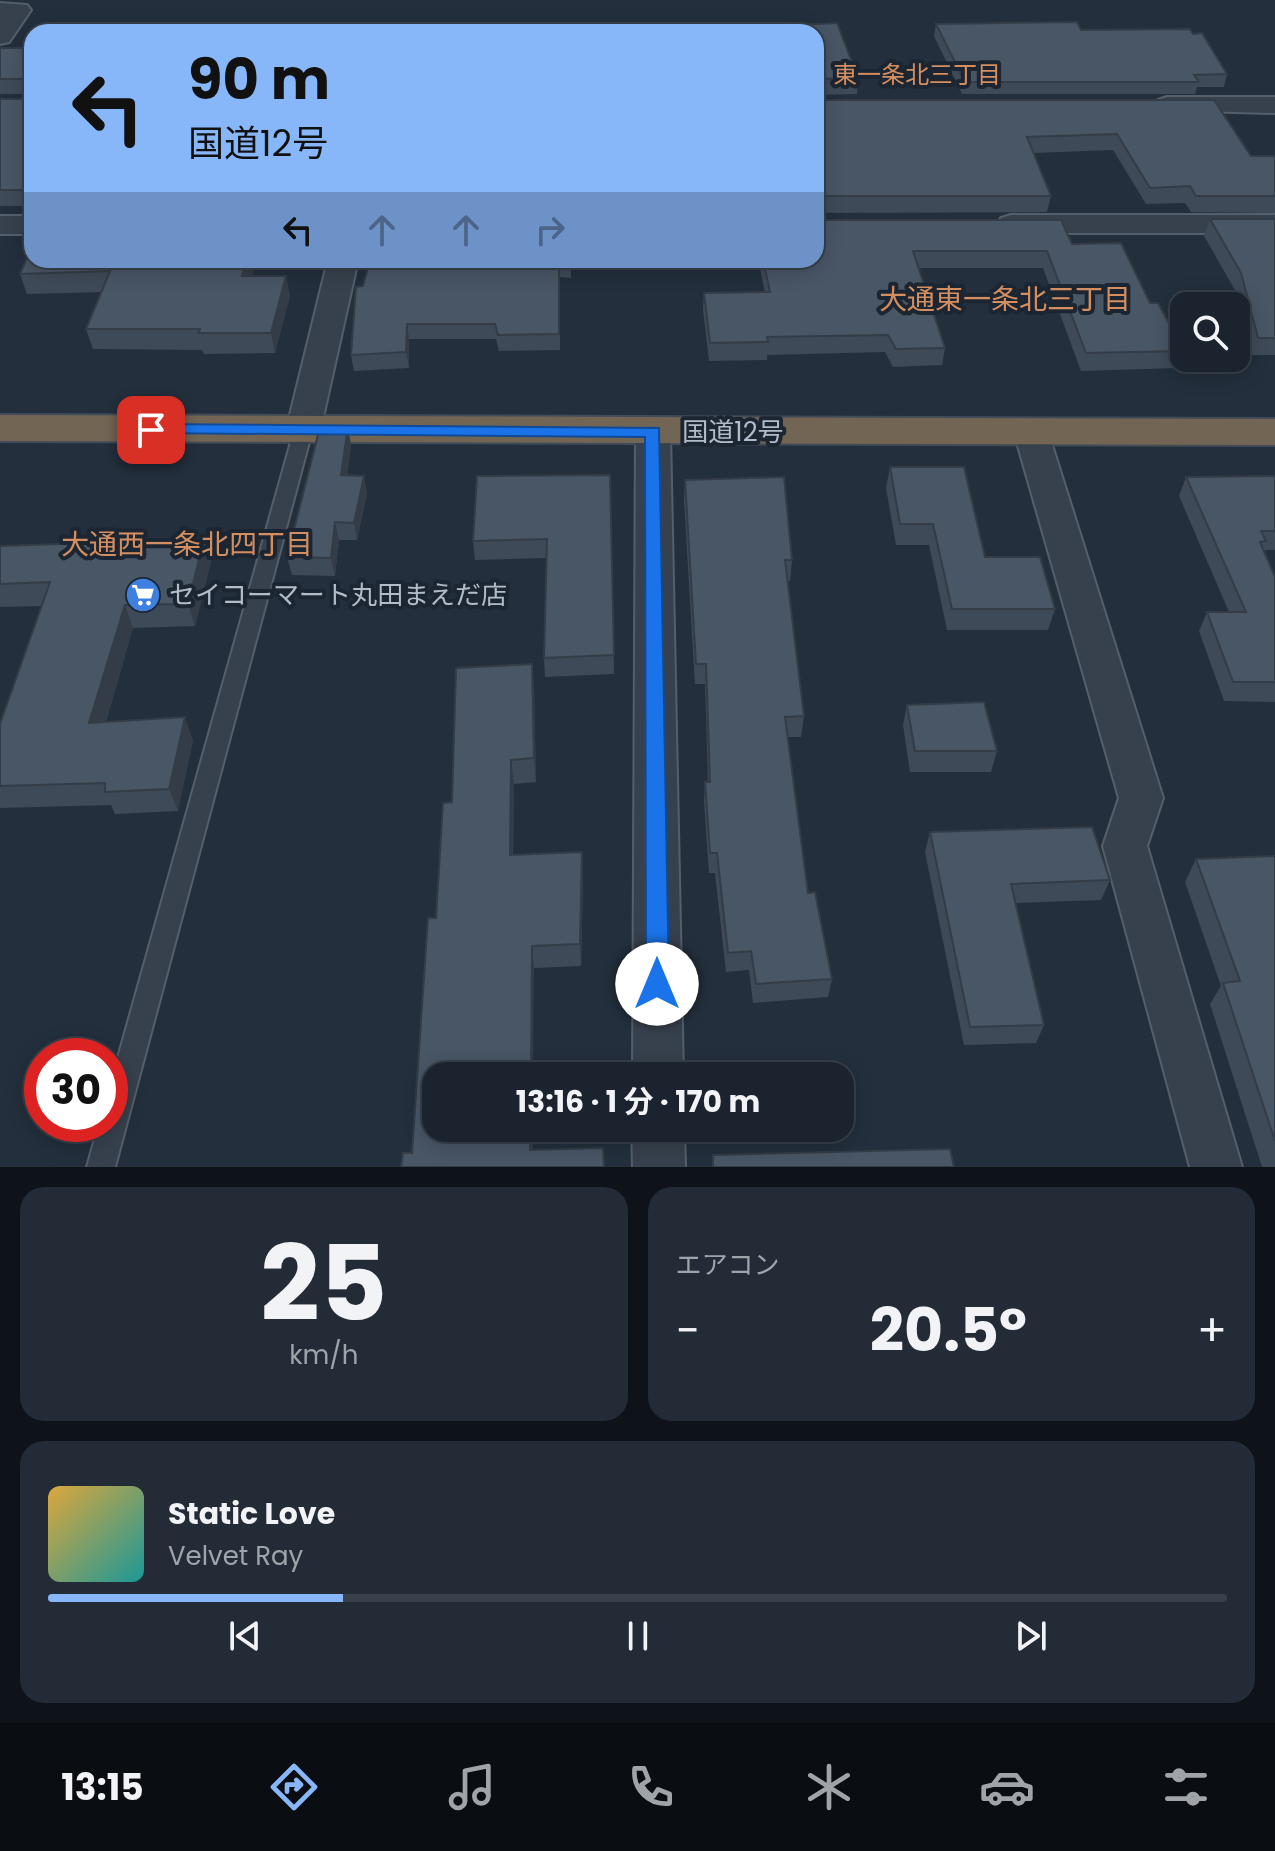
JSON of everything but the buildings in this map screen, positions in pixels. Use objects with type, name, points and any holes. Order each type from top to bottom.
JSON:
[{"type":"highway","name":"国道12号","points":[[0,428],[1275,432]]},
{"type":"street","points":[[0,10],[19,10],[0,37]]},
{"type":"street","points":[[1148,105],[1275,105]]},
{"type":"street","points":[[982,225],[1275,224]]},
{"type":"street","points":[[0,225],[24,225]]},
{"type":"street","points":[[303,431],[341,268]]},
{"type":"street","points":[[653,432],[658,1062]]},
{"type":"street","points":[[1031,432],[1141,798],[1125,846],[1216,1167]]},
{"type":"street","points":[[658,1142],[659,1167]]},
{"type":"lane","points":[[101,1167],[303,431]]},
{"type":"place","name":"セイコーマート丸田まえだ店","points":[[143,595]]},
{"type":"district","name":"東一条北三丁目","points":[[917,75]]},
{"type":"district","name":"大通東一条北三丁目","points":[[1005,299]]},
{"type":"district","name":"大通西一条北四丁目","points":[[187,544]]},
{"type":"route","points":[[151,430],[653,432],[657,984]]}]
